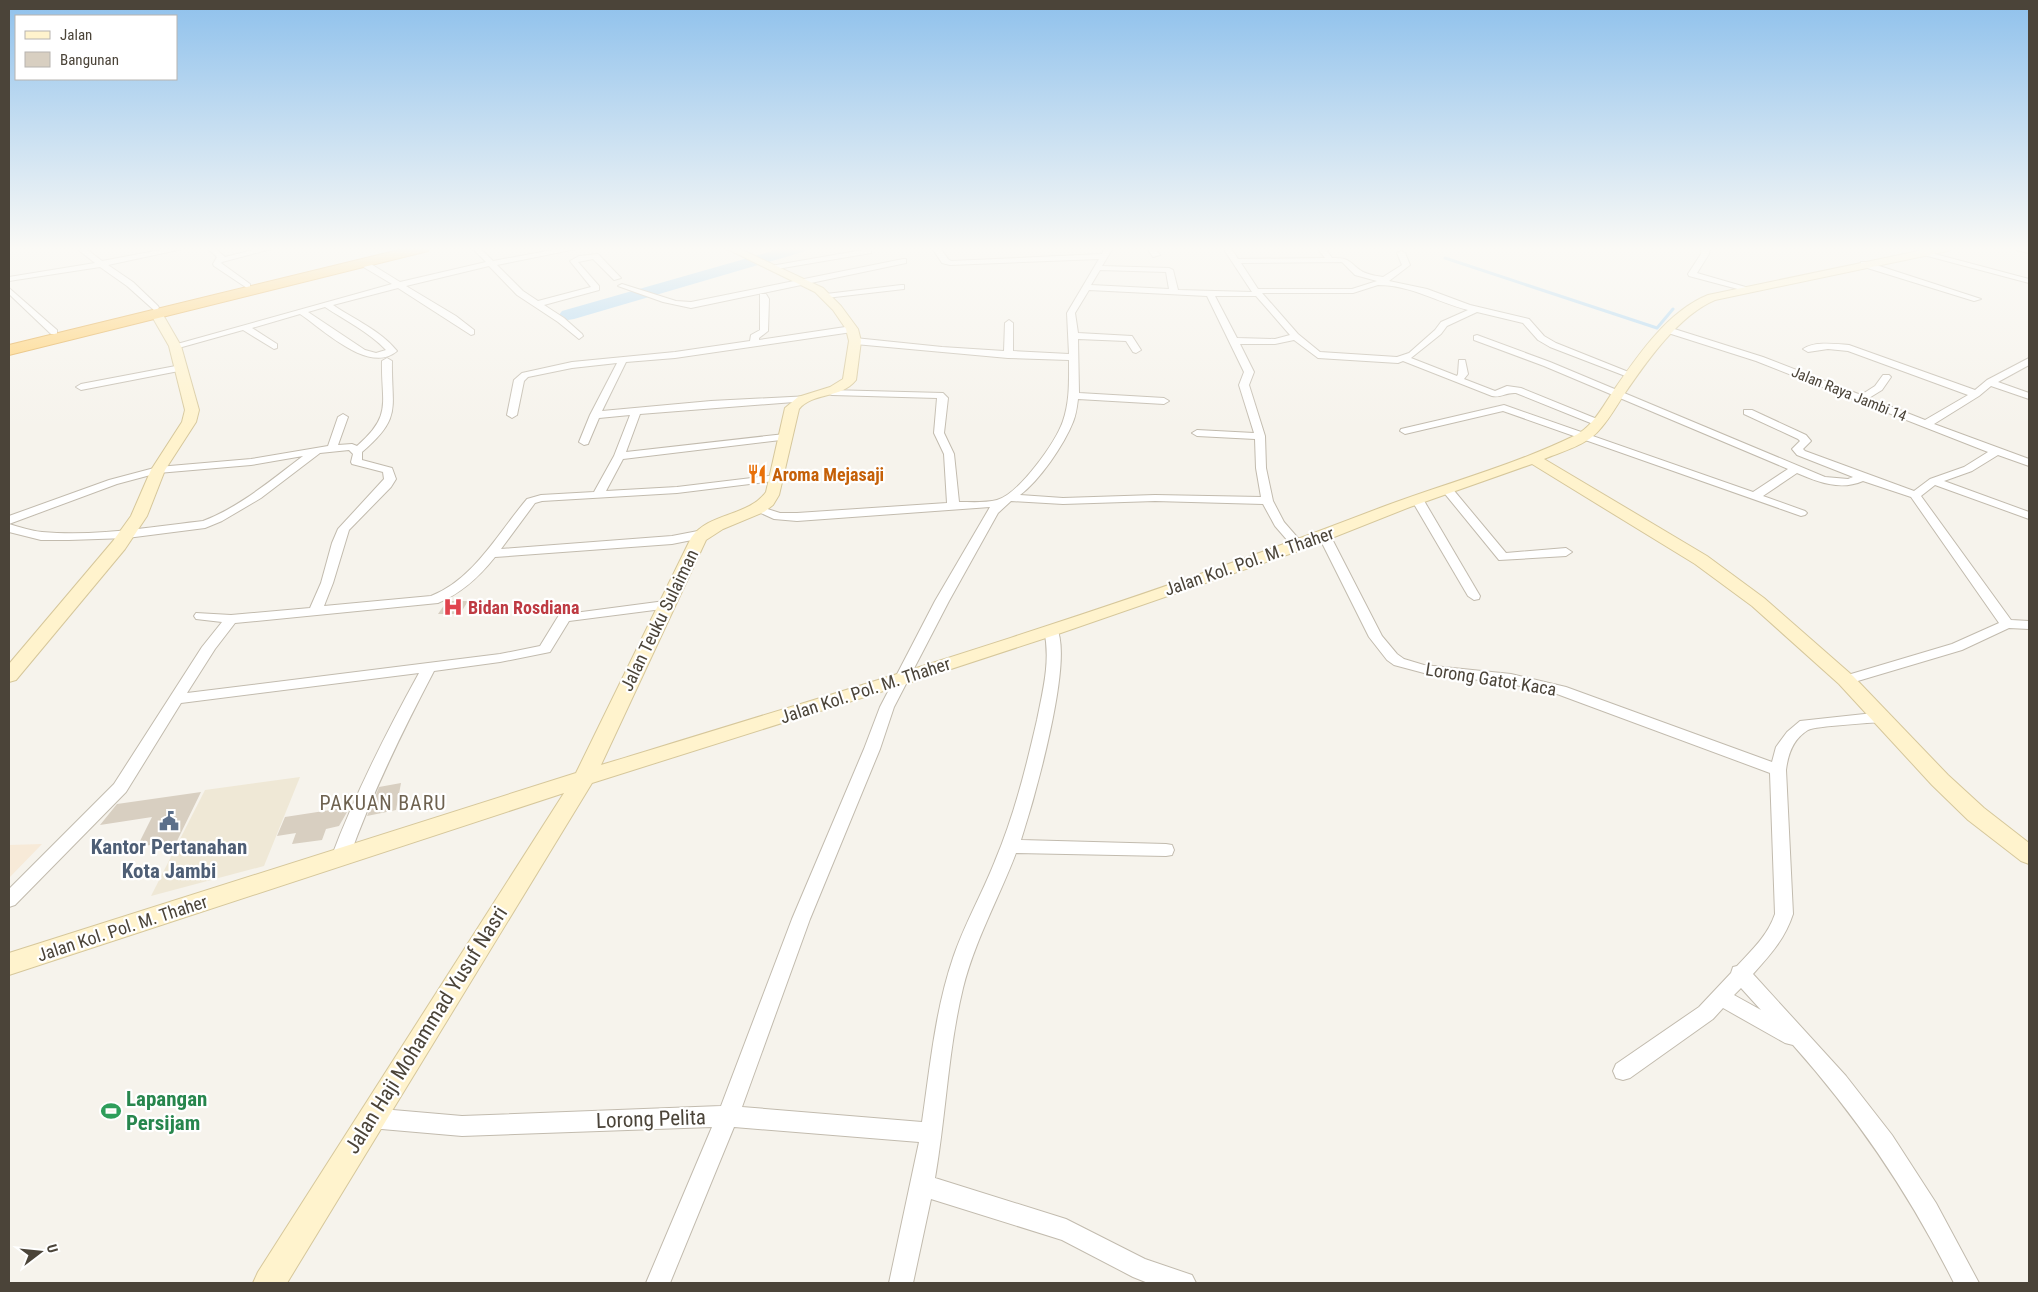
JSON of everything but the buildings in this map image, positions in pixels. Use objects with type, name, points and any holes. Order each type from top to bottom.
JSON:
[{"type":"highway","points":[[9,350],[166,308]]},
{"type":"highway","points":[[9,343],[167,308]]},
{"type":"street","points":[[27,308],[54,332]]},
{"type":"street","points":[[9,676],[127,534],[139,516],[158,470],[192,416],[175,346],[153,308]]},
{"type":"street","points":[[175,346],[311,308]]},
{"type":"street","points":[[315,611],[324,593],[338,542],[344,529],[387,485],[390,479],[388,470],[356,462],[358,450],[373,437],[389,413],[389,357],[377,335],[354,323],[332,308]]},
{"type":"street","points":[[436,308],[471,332]]},
{"type":"street","points":[[544,308],[566,323],[579,336]]},
{"type":"street","points":[[755,343],[754,337],[764,330],[765,308]]},
{"type":"street","points":[[832,392],[849,380],[854,335],[835,308]]},
{"type":"street","points":[[658,1283],[707,1162],[728,1116],[801,919],[887,707],[942,601],[993,511],[1031,479],[1054,447],[1068,422],[1074,396],[1074,336],[1071,313],[1074,308]]},
{"type":"street","points":[[1217,308],[1248,368],[1249,377],[1244,385],[1260,436],[1261,468],[1267,501],[1279,523],[1298,544]]},
{"type":"street","points":[[1271,308],[1295,336],[1318,355],[1379,360],[1405,359],[1494,394],[1507,389],[1518,390],[1598,423]]},
{"type":"street","name":"Jalan Kol. Pol. M. Thaher","points":[[9,964],[584,778],[902,679],[1051,630],[1324,535],[1417,499],[1533,459],[1582,437],[1598,423],[1631,374],[1668,330],[1691,308]]},
{"type":"street","points":[[1405,359],[1438,332],[1444,324],[1476,309],[1526,321],[1540,338],[1553,345],[1631,374]]},
{"type":"street","points":[[301,311],[340,338],[366,353],[389,357]]},
{"type":"street","points":[[1008,355],[1009,322]]},
{"type":"street","points":[[245,327],[274,346]]},
{"type":"street","name":"Jalan Raya Jambi 14","points":[[1668,330],[1731,348],[1926,425],[2029,463]]},
{"type":"street","points":[[512,415],[519,380],[522,375],[572,365],[675,355],[755,343],[854,335],[1008,355],[1074,358]]},
{"type":"street","points":[[1074,336],[1129,338],[1136,350]]},
{"type":"street","points":[[1234,341],[1282,340],[1295,336]]},
{"type":"street","points":[[1477,338],[1523,354],[1823,480],[1848,483],[1862,477]]},
{"type":"street","points":[[1808,349],[1828,346],[1849,348],[1976,394]]},
{"type":"street","points":[[584,442],[595,415],[623,360]]},
{"type":"street","points":[[1458,380],[1463,374],[1462,362]]},
{"type":"street","points":[[1926,425],[1976,394],[1990,382],[2028,362]]},
{"type":"street","points":[[81,387],[181,368]]},
{"type":"street","points":[[1860,399],[1878,390],[1886,377]]},
{"type":"street","points":[[1990,382],[2029,396]]},
{"type":"street","points":[[595,415],[711,404],[806,398],[832,392],[940,395],[943,398],[939,433],[949,454],[953,505]]},
{"type":"street","points":[[1074,396],[1164,401]]},
{"type":"street","name":"Jalan Teuku Sulaiman","points":[[584,778],[696,543],[710,528],[747,515],[758,509],[772,496],[792,408],[798,400],[806,398]]},
{"type":"street","points":[[1405,431],[1504,408],[1801,513]]},
{"type":"street","points":[[598,495],[620,456],[636,412]]},
{"type":"street","points":[[1748,412],[1802,437],[1806,441],[1797,449],[1801,454],[1915,495],[2007,624]]},
{"type":"street","points":[[332,448],[343,417]]},
{"type":"street","points":[[1197,433],[1260,436]]},
{"type":"street","points":[[620,456],[785,437]]},
{"type":"street","points":[[9,520],[113,482],[158,470],[251,462],[332,448],[352,447],[358,450]]},
{"type":"street","points":[[9,528],[31,534],[50,536],[127,534],[200,525],[218,519],[257,496],[318,450]]},
{"type":"street","points":[[1915,495],[1934,480],[1968,469],[1996,452]]},
{"type":"street","points":[[1533,459],[1660,534],[1729,579],[1846,680],[1940,780],[1970,808],[2029,855]]},
{"type":"street","points":[[1755,496],[1795,469]]},
{"type":"street","points":[[201,616],[231,619],[438,598],[448,594],[492,553],[531,501],[541,498],[677,490],[777,478]]},
{"type":"street","points":[[1934,480],[2029,516]]},
{"type":"street","points":[[1447,489],[1504,557],[1566,552]]},
{"type":"street","points":[[758,509],[778,517],[797,517],[1005,500],[1063,501],[1155,498],[1267,501]]},
{"type":"street","points":[[1417,499],[1474,596]]},
{"type":"street","points":[[492,553],[672,540],[703,534]]},
{"type":"street","name":"Lorong Gatot Kaca","points":[[1324,535],[1376,637],[1392,657],[1399,662],[1424,669],[1511,679],[1561,690],[1778,770]]},
{"type":"street","points":[[178,700],[500,658],[542,650],[548,646],[562,620],[569,617],[665,605]]},
{"type":"street","points":[[9,900],[120,788],[178,700],[209,647],[231,619]]},
{"type":"street","points":[[1846,680],[1958,647],[2007,624],[2029,625]]},
{"type":"street","points":[[901,1283],[923,1185],[944,1036],[958,969],[1009,846],[1032,778],[1038,753],[1055,657],[1054,638],[1051,630]]},
{"type":"street","points":[[340,858],[351,828],[397,727],[428,667]]},
{"type":"street","points":[[1623,1071],[1706,1013],[1740,974],[1754,962],[1779,929],[1784,914],[1778,770],[1781,751],[1792,736],[1805,725],[1883,718]]},
{"type":"street","name":"Jalan Haji Mohammad Yusuf Nasri","points":[[268,1283],[584,778]]},
{"type":"street","points":[[1009,846],[1166,850]]},
{"type":"street","points":[[1740,974],[1852,1098],[1897,1159],[1923,1201],[1967,1283]]},
{"type":"street","points":[[1720,996],[1802,1042]]},
{"type":"street","name":"Lorong Pelita","points":[[370,1118],[462,1126],[728,1116],[931,1133]]},
{"type":"street","points":[[923,1185],[1066,1230],[1141,1269],[1184,1283]]},
{"type":"shaded area","points":[[300,777],[264,866],[151,896],[205,790]]},
{"type":"shaded area","points":[[42,844],[9,878],[9,845]]},
{"type":"waterway","points":[[568,315],[591,308]]},
{"type":"waterway","points":[[1597,308],[1657,328],[1673,309]]},
{"type":"place","name":"Aroma Mejasaji","points":[[757,474]]},
{"type":"place","name":"Bidan Rosdiana","points":[[453,607]]},
{"type":"place","name":"Kantor Pertanahan Kota Jambi","points":[[169,821]]},
{"type":"place","name":"Lapangan Persijam","points":[[111,1111]]},
{"type":"district","name":"PAKUAN BARU","points":[[383,803]]}]
